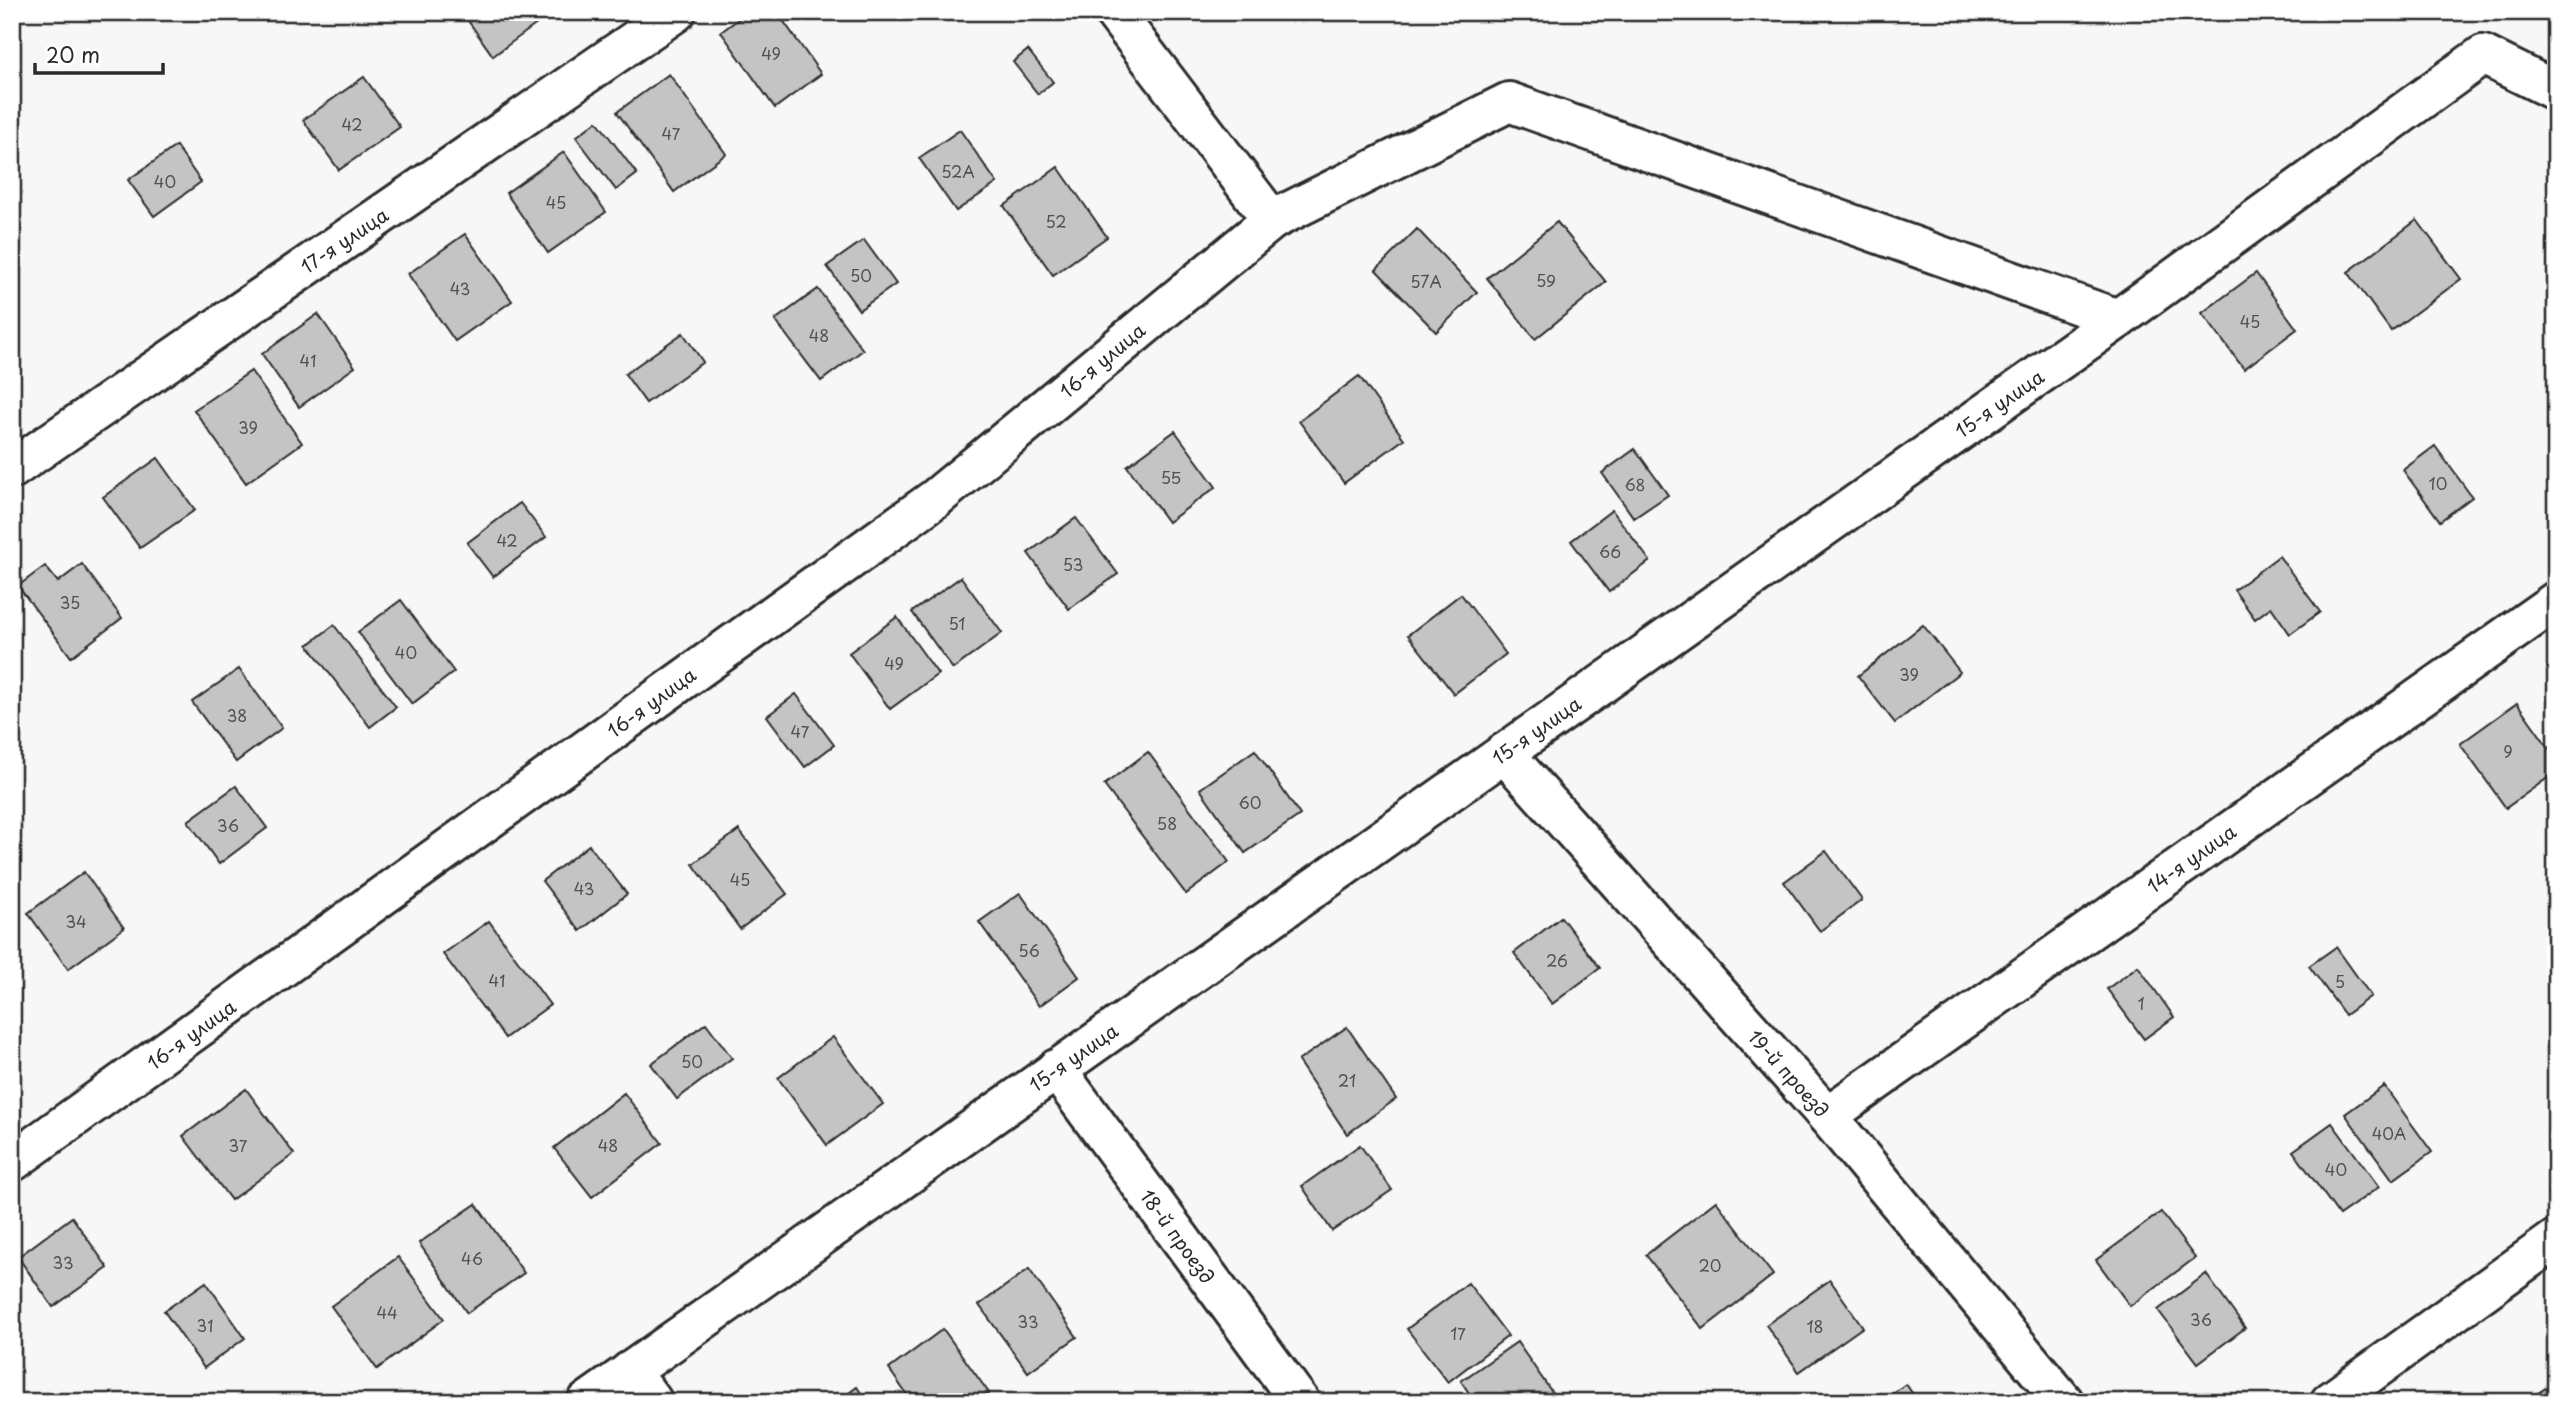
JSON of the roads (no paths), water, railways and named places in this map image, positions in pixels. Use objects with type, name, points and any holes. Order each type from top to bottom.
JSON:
[{"type":"street","name":"17-я улица","points":[[12,469],[676,12]]},
{"type":"street","points":[[1114,12],[1272,220]]},
{"type":"street","name":"15-я улица","points":[[587,1402],[2118,319],[2483,55],[2556,91]]},
{"type":"street","name":"16-я улица","points":[[12,1162],[936,498],[1272,220],[1509,102],[2118,319]]},
{"type":"street","name":"14-я улица","points":[[1827,1116],[2556,601]]},
{"type":"street","name":"19-й проезд","points":[[1504,753],[1827,1116],[2064,1402]]},
{"type":"street","name":"18-й проезд","points":[[1056,1069],[1300,1402]]},
{"type":"street","points":[[2330,1402],[2556,1239]]},
{"type":"street","points":[[630,1371],[653,1402]]}]
